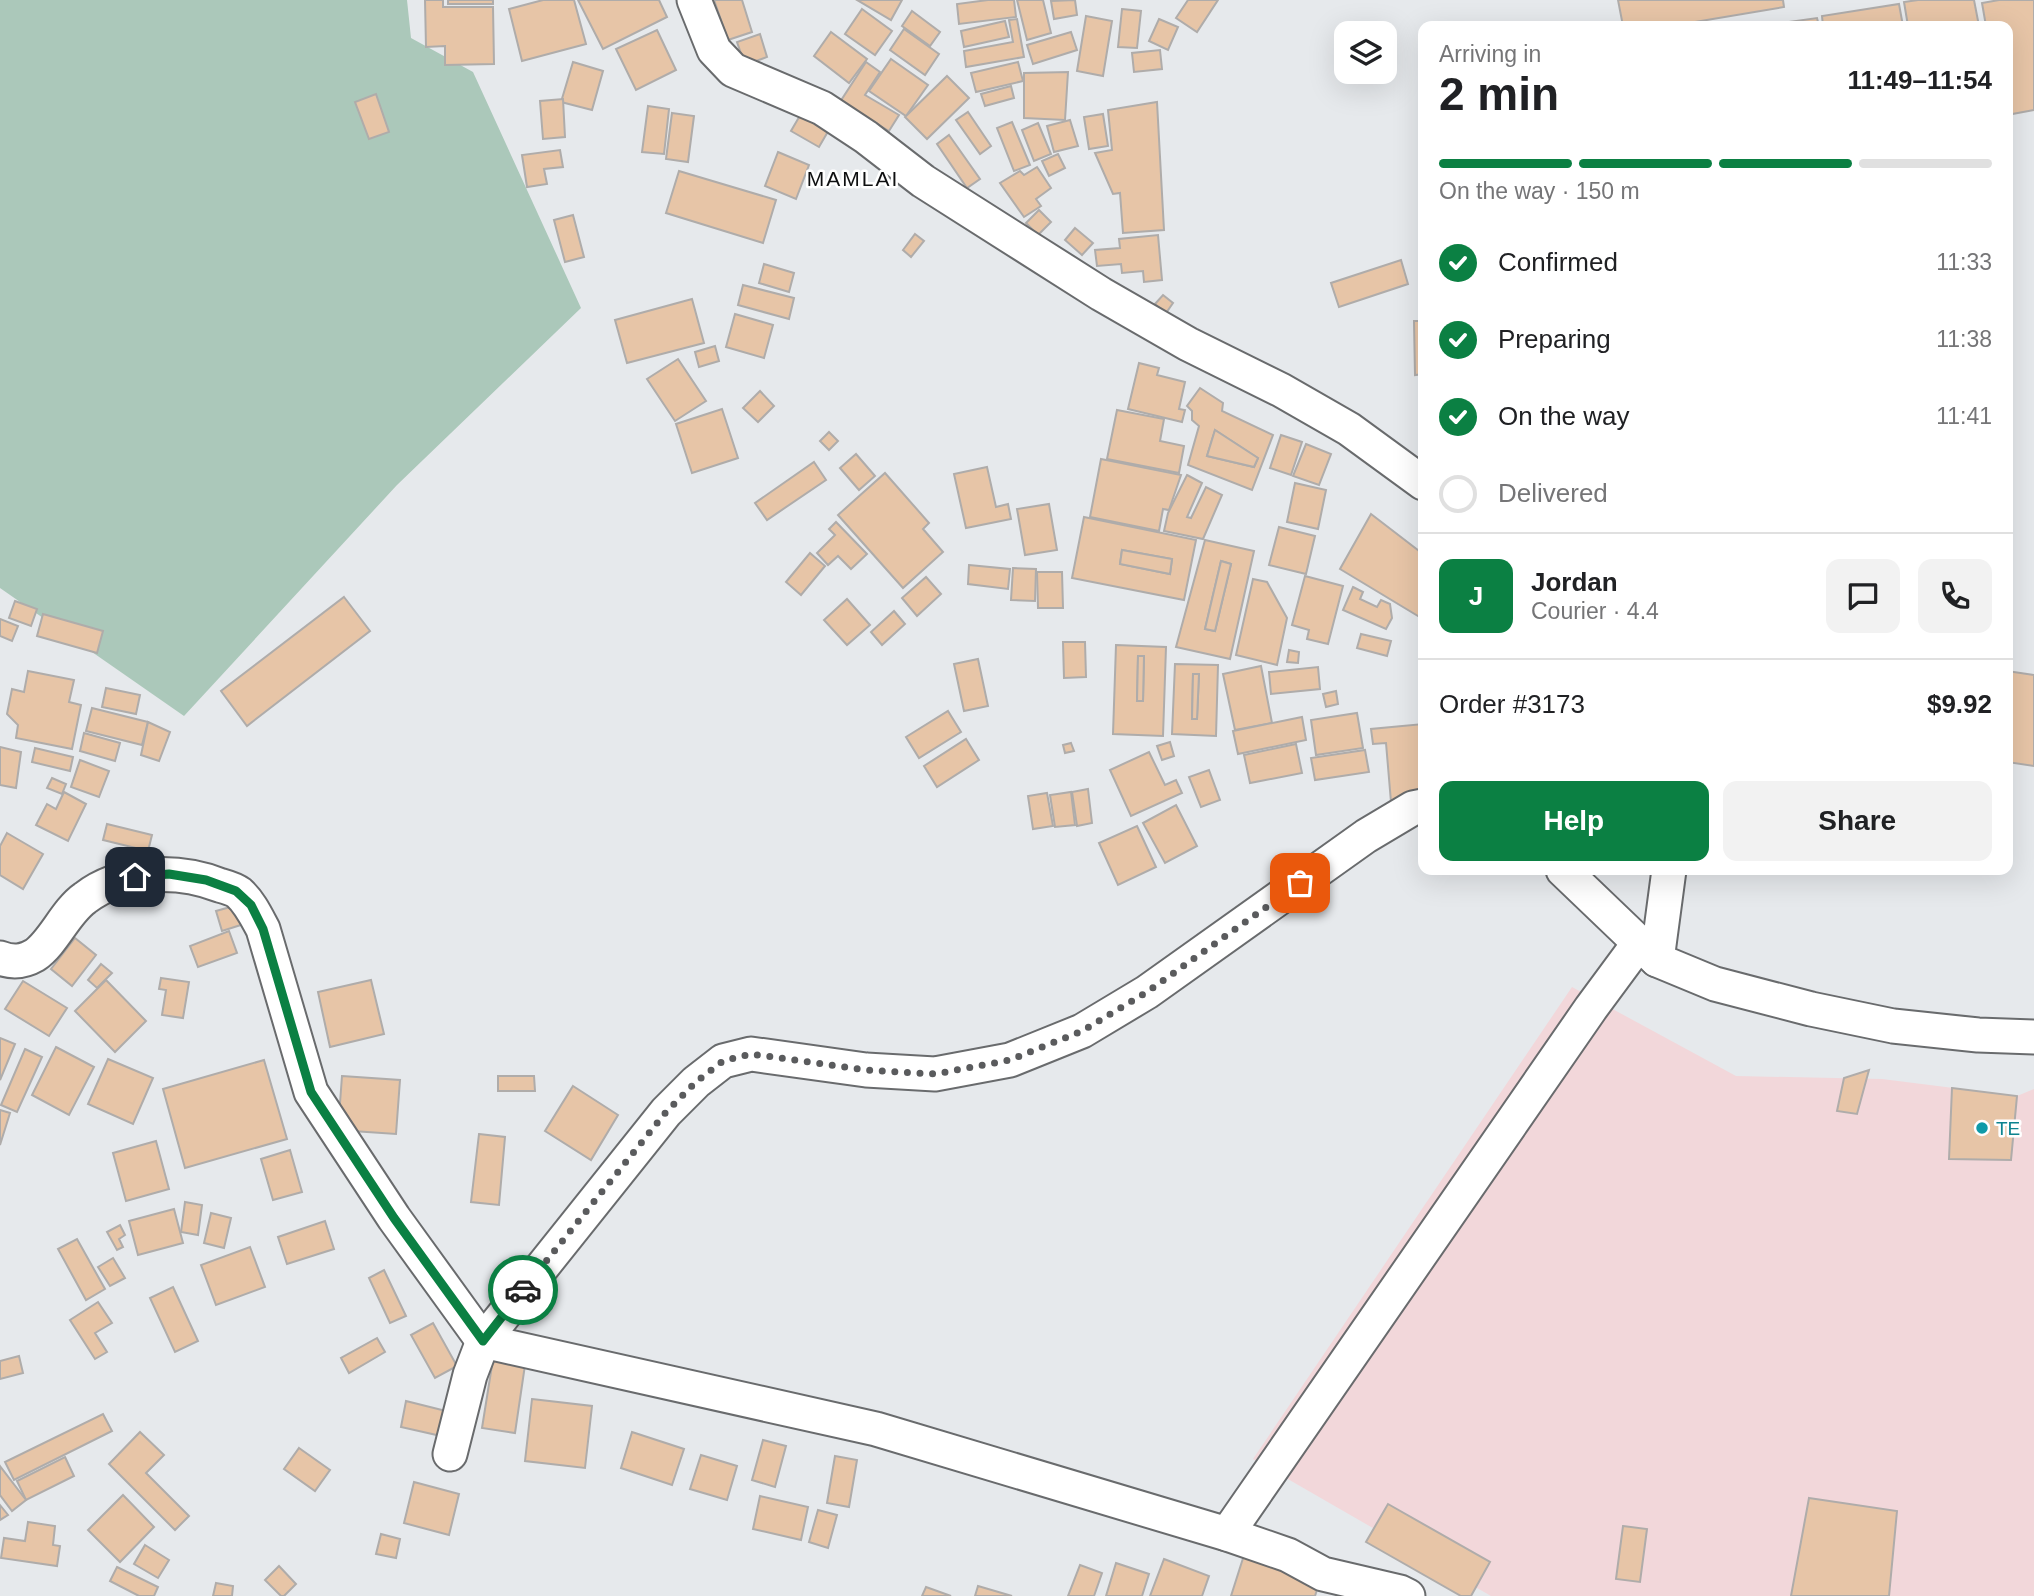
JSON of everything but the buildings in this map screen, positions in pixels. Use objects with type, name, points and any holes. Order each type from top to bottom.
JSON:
[{"type":"street","points":[[694,0],[713,50],[733,70],[822,108],[866,137],[923,181],[1101,294],[1188,344],[1281,390],[1349,429],[1418,479]]},
{"type":"street","points":[[450,1454],[470,1375],[483,1341],[666,1112],[696,1082],[723,1061],[751,1054],[866,1070],[935,1074],[1010,1060],[1082,1031],[1147,992],[1366,836],[1418,807]]},
{"type":"street","points":[[0,958],[15,962],[37,954],[83,899],[102,887],[135,877],[169,874],[206,880],[236,891],[251,905],[263,929],[311,1092],[394,1218],[483,1341],[876,1429],[1227,1534],[1289,1555],[1323,1574],[1408,1596]]},
{"type":"street","points":[[1568,875],[1648,951],[1715,984],[1893,1026],[1978,1035],[2034,1037]]},
{"type":"street","points":[[1227,1534],[1583,1019],[1648,951],[1668,875]]},
{"type":"shaded area","points":[[1572,987],[1736,1076],[1882,1079],[2017,1096],[2034,1089],[2034,1596],[1491,1596],[1253,1459]]},
{"type":"green space","points":[[0,0],[407,0],[411,38],[473,72],[581,308],[397,485],[184,716],[0,588]]},
{"type":"way so far","points":[[523,1290],[666,1112],[696,1082],[723,1061],[751,1054],[866,1070],[935,1074],[1010,1060],[1082,1031],[1147,992],[1300,883]]},
{"type":"place","name":"TE","points":[[1982,1128]]},
{"type":"district","name":"MAMLAI","points":[[853,178]]},
{"type":"route","points":[[135,877],[169,874],[206,880],[236,891],[251,905],[263,929],[304,1076],[311,1092],[394,1218],[483,1341],[523,1290]]}]
